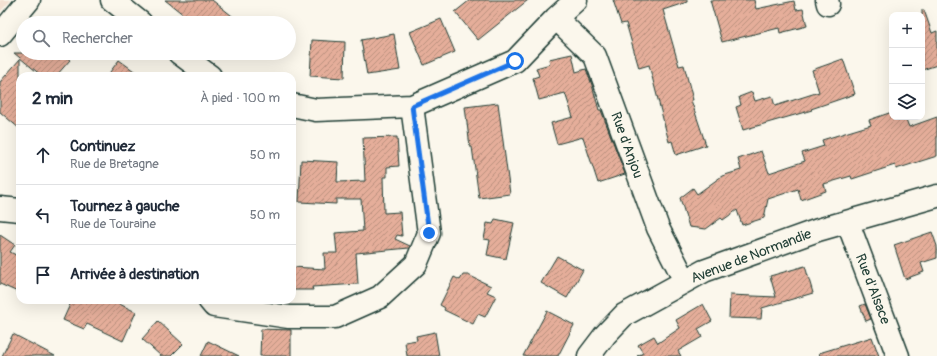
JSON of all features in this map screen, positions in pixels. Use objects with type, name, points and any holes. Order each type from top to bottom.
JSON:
[{"type":"street","points":[[0,34],[29,0]]},
{"type":"street","points":[[112,0],[132,16]]},
{"type":"street","points":[[296,106],[316,110],[412,106],[515,61],[556,18],[576,0]]},
{"type":"street","name":"Rue d'Anjou","points":[[556,18],[595,56],[658,228],[685,281]]},
{"type":"street","points":[[188,60],[205,72]]},
{"type":"street","points":[[212,304],[214,306],[289,317],[335,317],[380,297],[416,264],[429,233],[412,106]]},
{"type":"street","name":"Avenue de Normandie","points":[[589,356],[605,335],[624,315],[704,271],[818,230],[848,223],[937,196]]},
{"type":"street","points":[[0,208],[16,210]]},
{"type":"street","name":"Rue d'Alsace","points":[[848,223],[898,356]]},
{"type":"shaded area","points":[[0,0],[11,0],[0,12]]},
{"type":"building","points":[[165,0],[212,0],[232,16],[185,16]]},
{"type":"building","points":[[470,0],[528,0],[478,40],[455,12]]},
{"type":"building","points":[[613,0],[687,0],[687,2],[663,10],[679,66],[684,65],[693,100],[691,100],[706,145],[676,155],[672,141],[669,142],[649,65],[639,68],[626,23],[621,24]]},
{"type":"building","points":[[710,0],[754,0],[756,9],[794,1],[796,10],[803,9],[807,26],[780,33],[779,28],[722,42]]},
{"type":"building","points":[[925,13],[932,33],[937,31],[937,65],[925,69]]},
{"type":"building","points":[[441,19],[455,52],[424,65],[410,32]]},
{"type":"building","points":[[394,34],[400,70],[367,75],[361,40]]},
{"type":"building","points":[[312,40],[345,42],[344,78],[310,76]]},
{"type":"building","points":[[572,54],[576,72],[586,69],[599,110],[601,110],[625,174],[598,183],[583,137],[557,144],[551,123],[573,117],[565,93],[539,100],[533,78],[539,76],[536,68],[550,64],[549,59]]},
{"type":"building","points":[[843,59],[855,94],[811,109],[812,110],[743,130],[736,107],[741,105],[739,97],[752,92],[755,101],[772,96],[775,106],[819,92],[812,70]]},
{"type":"building","points":[[20,60],[20,72],[16,72],[16,126],[0,112],[0,82]]},
{"type":"building","points":[[23,60],[70,60],[60,72],[37,72]]},
{"type":"building","points":[[119,60],[136,72],[110,72]]},
{"type":"building","points":[[498,103],[510,194],[479,198],[465,107]]},
{"type":"building","points":[[889,113],[889,120],[906,120],[909,127],[937,117],[937,156],[896,169],[895,165],[852,179],[851,176],[824,184],[826,191],[801,200],[798,189],[768,199],[764,218],[742,225],[737,210],[723,220],[721,218],[706,229],[689,227],[680,198],[693,188],[697,194],[722,176],[741,170],[738,159],[761,151],[769,173],[805,161],[802,153],[824,146],[822,140],[871,125],[869,120]]},
{"type":"building","points":[[397,137],[399,166],[387,167],[387,177],[383,177],[384,213],[400,212],[402,236],[397,235],[395,239],[410,246],[409,248],[356,253],[358,284],[312,287],[313,290],[296,290],[296,267],[325,269],[324,253],[337,253],[335,233],[363,231],[361,199],[336,199],[336,204],[299,202],[301,160],[338,162],[337,182],[365,181],[363,138]]},
{"type":"building","points":[[495,219],[514,223],[506,259],[487,255],[490,240],[484,239],[487,223],[493,224]]},
{"type":"building","points":[[932,232],[937,246],[937,258],[921,263],[924,272],[905,279],[894,245]]},
{"type":"building","points":[[0,235],[15,245],[10,252],[16,255],[16,291],[0,284]]},
{"type":"building","points":[[557,256],[583,270],[567,298],[541,283]]},
{"type":"building","points":[[805,266],[813,293],[762,308],[761,319],[729,318],[730,295],[776,297],[770,276]]},
{"type":"building","points":[[463,275],[468,275],[491,286],[487,292],[496,296],[485,317],[478,314],[473,324],[444,310],[445,308],[440,305],[454,277],[460,280]]},
{"type":"building","points":[[70,304],[119,304],[136,312],[123,341],[87,324],[84,329],[63,320]]},
{"type":"building","points":[[703,304],[712,321],[698,329],[702,337],[678,351],[681,356],[637,356],[643,353],[638,345],[654,336],[658,343],[680,328],[676,320]]},
{"type":"building","points":[[865,304],[871,319],[866,321],[860,306]]},
{"type":"building","points":[[547,311],[574,325],[558,356],[523,356]]},
{"type":"building","points":[[158,321],[183,344],[171,356],[161,356],[142,339]]},
{"type":"building","points":[[261,329],[291,330],[291,356],[260,356]]},
{"type":"building","points":[[435,332],[439,356],[407,356],[405,342],[417,340],[416,336]]},
{"type":"building","points":[[13,334],[55,356],[2,356]]},
{"type":"building","points":[[872,337],[879,356],[820,356],[819,353]]},
{"type":"building","points":[[208,341],[239,356],[201,356]]},
{"type":"route","points":[[429,233],[412,106],[515,61]]}]
